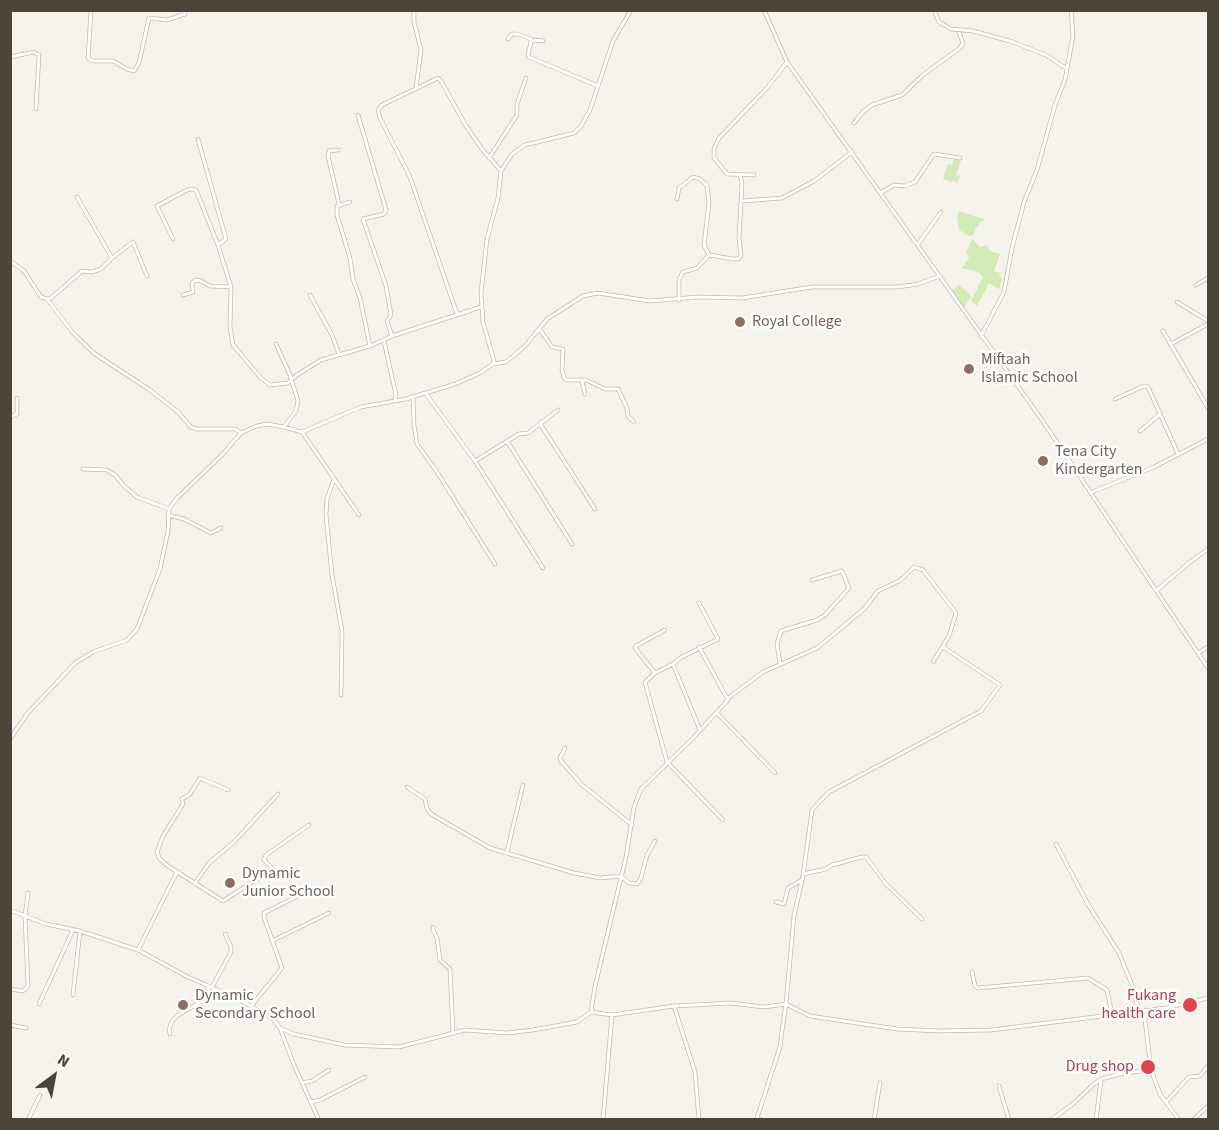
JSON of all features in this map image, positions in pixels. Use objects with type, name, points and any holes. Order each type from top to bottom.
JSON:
[{"type":"street","points":[[91,10],[88,58],[92,61],[114,61],[127,69],[134,70],[139,63],[149,18],[167,20],[185,14],[185,10]]},
{"type":"street","points":[[414,10],[414,22],[421,50],[417,88]]},
{"type":"street","points":[[493,364],[495,361],[486,334],[481,307],[487,239],[498,198],[501,171],[512,154],[525,145],[574,134],[578,131],[590,110],[613,41],[631,10]]},
{"type":"street","points":[[764,10],[787,62],[1092,492],[1209,668]]},
{"type":"street","points":[[934,10],[939,22],[951,29],[973,31],[1010,41],[1051,57],[1068,69]]},
{"type":"street","points":[[981,336],[1004,292],[1024,202],[1037,170],[1068,69],[1073,36],[1071,10]]},
{"type":"street","points":[[854,123],[872,105],[902,95],[929,70],[953,53],[963,43],[958,30]]},
{"type":"street","points":[[508,39],[512,34],[516,34],[531,39],[529,57],[598,86]]},
{"type":"street","points":[[531,42],[543,40]]},
{"type":"street","points":[[10,57],[34,52],[39,56],[36,109]]},
{"type":"street","points":[[754,175],[724,172],[713,154],[716,143],[772,82],[787,62]]},
{"type":"street","points":[[456,314],[410,177],[378,110],[382,105],[438,78],[466,126],[501,171]]},
{"type":"street","points":[[489,158],[517,115],[517,104],[526,78]]},
{"type":"street","points":[[358,114],[386,210],[384,214],[363,219],[386,286],[391,315],[387,321],[392,336]]},
{"type":"street","points":[[198,139],[226,239],[218,245]]},
{"type":"street","points":[[338,150],[329,151],[328,156],[339,204],[336,208],[337,215],[350,258],[370,346]]},
{"type":"street","points":[[742,201],[782,198],[814,181],[852,152]]},
{"type":"street","points":[[880,193],[894,185],[905,186],[915,182],[934,154],[960,158]]},
{"type":"street","points":[[709,255],[733,259],[741,256],[740,175]]},
{"type":"street","points":[[677,199],[679,188],[693,177],[707,185],[709,203],[704,244],[709,255]]},
{"type":"street","points":[[173,239],[157,206],[189,189],[196,190],[218,245],[231,286],[230,327],[233,345],[261,378],[270,385],[288,383],[321,360],[370,346],[392,336],[481,307]]},
{"type":"street","points":[[77,197],[112,258]]},
{"type":"street","points":[[339,204],[350,202]]},
{"type":"street","points":[[918,244],[941,212]]},
{"type":"street","points":[[47,299],[79,273],[101,269],[131,243],[134,243],[147,276]]},
{"type":"street","points":[[679,300],[679,279],[682,272],[697,268],[709,255]]},
{"type":"street","points":[[10,261],[24,271],[41,297],[47,299],[73,333],[95,354],[150,390],[178,412],[191,427],[235,429],[242,433]]},
{"type":"street","points":[[10,740],[27,714],[75,663],[93,652],[127,640],[137,629],[160,569],[168,531],[169,509],[177,498],[242,433],[261,425],[284,427],[302,432],[361,407],[426,394],[480,373],[493,364],[505,362],[512,357],[526,345],[547,319],[583,296],[598,293],[650,301],[698,297],[742,298],[818,286],[898,287],[918,284],[940,276]]},
{"type":"street","points":[[1196,285],[1209,279]]},
{"type":"street","points":[[183,295],[192,292],[192,284],[196,280],[210,286],[231,286]]},
{"type":"street","points":[[309,295],[332,335],[339,354]]},
{"type":"street","points":[[1171,344],[1209,322],[1177,302]]},
{"type":"street","points":[[539,328],[552,347],[563,349],[564,378],[586,380],[606,389],[618,389],[627,408],[628,416],[634,422]]},
{"type":"street","points":[[1163,331],[1209,408]]},
{"type":"street","points":[[384,341],[396,395],[395,402]]},
{"type":"street","points":[[276,344],[298,401],[296,411],[284,427]]},
{"type":"street","points":[[582,381],[585,394]]},
{"type":"street","points":[[1115,399],[1146,386],[1152,394],[1159,415],[1178,454]]},
{"type":"street","points":[[426,394],[475,461],[543,568]]},
{"type":"street","points":[[413,397],[417,444],[495,564]]},
{"type":"street","points":[[10,417],[18,413],[17,398]]},
{"type":"street","points":[[475,461],[519,434],[528,433],[558,410]]},
{"type":"street","points":[[1140,431],[1159,415]]},
{"type":"street","points":[[541,425],[595,509]]},
{"type":"street","points":[[302,432],[359,515]]},
{"type":"street","points":[[1092,492],[1146,470],[1209,439]]},
{"type":"street","points":[[507,441],[572,543]]},
{"type":"street","points":[[83,469],[107,470],[137,497],[169,509]]},
{"type":"street","points":[[334,479],[327,499],[326,515],[332,575],[342,631],[341,695]]},
{"type":"street","points":[[168,515],[184,519],[211,533],[221,528]]},
{"type":"street","points":[[1157,591],[1190,562],[1209,549]]},
{"type":"street","points":[[591,1012],[634,807],[641,789],[726,705],[728,698],[763,672],[817,648],[864,609],[878,591],[901,580],[914,567],[923,570],[925,576],[956,613],[943,647],[933,662]]},
{"type":"street","points":[[780,663],[777,644],[781,631],[817,620],[825,615],[849,588],[842,571],[812,580]]},
{"type":"street","points":[[699,603],[718,637],[716,641],[699,647],[655,673],[645,682],[667,762],[723,820]]},
{"type":"street","points":[[655,673],[635,648],[665,630]]},
{"type":"street","points":[[699,647],[728,698]]},
{"type":"street","points":[[762,1119],[757,1119],[780,1047],[794,916],[803,874],[811,813],[824,796],[981,711],[999,688],[999,682],[943,647]]},
{"type":"street","points":[[1198,653],[1209,647]]},
{"type":"street","points":[[673,664],[700,730]]},
{"type":"street","points":[[717,713],[775,773]]},
{"type":"street","points":[[565,748],[560,758],[561,761],[581,784],[632,825]]},
{"type":"street","points":[[228,790],[201,777],[190,794],[182,799],[183,804],[157,852],[161,861],[223,901],[271,870],[264,860],[266,855],[309,825]]},
{"type":"street","points":[[507,852],[522,785]]},
{"type":"street","points":[[407,787],[425,799],[430,814],[490,848],[574,873],[600,878],[621,876],[629,883],[639,883],[647,855],[655,841]]},
{"type":"street","points":[[195,883],[210,862],[233,843],[278,794]]},
{"type":"street","points":[[1056,844],[1089,906],[1119,953],[1142,1011],[1151,1070],[1166,1102],[1179,1119]]},
{"type":"street","points":[[803,874],[866,857],[886,884],[922,918]]},
{"type":"street","points":[[138,950],[177,872]]},
{"type":"street","points":[[776,902],[784,904],[788,888],[802,880]]},
{"type":"street","points":[[10,989],[24,991],[28,986],[25,916],[28,893]]},
{"type":"street","points":[[251,1006],[282,968],[264,913],[302,894]]},
{"type":"street","points":[[10,910],[46,924],[138,950],[272,1018],[280,1028],[319,1119]]},
{"type":"street","points":[[272,941],[329,913]]},
{"type":"street","points":[[433,927],[440,960],[450,969],[453,1033]]},
{"type":"street","points":[[39,1004],[73,930]]},
{"type":"street","points":[[73,995],[80,932]]},
{"type":"street","points":[[170,1034],[169,1027],[172,1021],[204,1000],[231,952],[225,934]]},
{"type":"street","points":[[972,972],[975,986],[978,988],[1088,978],[1107,990],[1112,1015]]},
{"type":"street","points":[[280,1028],[294,1034],[335,1043],[382,1048],[399,1047],[465,1030],[507,1033],[533,1030],[577,1022],[591,1012],[612,1015],[674,1005],[731,1003],[764,1007],[786,1004],[810,1016],[897,1029],[991,1030],[1142,1011],[1193,1003],[1209,998]]},
{"type":"street","points":[[674,1005],[694,1072],[699,1119]]},
{"type":"street","points":[[603,1119],[612,1015]]},
{"type":"street","points":[[10,1025],[26,1028]]},
{"type":"street","points":[[1166,1102],[1189,1077],[1200,1076],[1209,1066]]},
{"type":"street","points":[[302,1083],[322,1076],[329,1070]]},
{"type":"street","points":[[1051,1119],[1101,1080],[1124,1073],[1151,1070]]},
{"type":"street","points":[[311,1102],[320,1100],[365,1077]]},
{"type":"street","points":[[1096,1119],[1101,1080]]},
{"type":"street","points":[[874,1119],[880,1083]]},
{"type":"street","points":[[999,1086],[1009,1119]]},
{"type":"street","points":[[28,1119],[40,1095]]},
{"type":"street","points":[[1193,1119],[1209,1106]]},
{"type":"green space","points":[[954,158],[961,160],[956,175],[960,176],[957,184],[954,180],[952,182],[943,179],[948,164],[952,165]]},
{"type":"green space","points":[[959,211],[986,220],[981,221],[974,235],[969,236],[959,230],[957,217]]},
{"type":"green space","points":[[972,239],[980,247],[986,245],[992,252],[1000,254],[994,271],[1004,274],[999,274],[1002,279],[999,289],[989,283],[977,306],[971,301],[983,277],[978,272],[962,268],[969,258],[966,252]]},
{"type":"green space","points":[[959,285],[971,296],[963,309],[952,291]]},
{"type":"place","name":"Royal College","points":[[740,322]]},
{"type":"place","name":"Miftaah Islamic School","points":[[969,369]]},
{"type":"place","name":"Tena City Kindergarten","points":[[1043,461]]},
{"type":"place","name":"Dynamic Junior School","points":[[230,883]]},
{"type":"place","name":"Dynamic Secondary School","points":[[183,1005]]},
{"type":"place","name":"Fukang health care","points":[[1190,1005]]},
{"type":"place","name":"Drug shop","points":[[1148,1067]]}]
